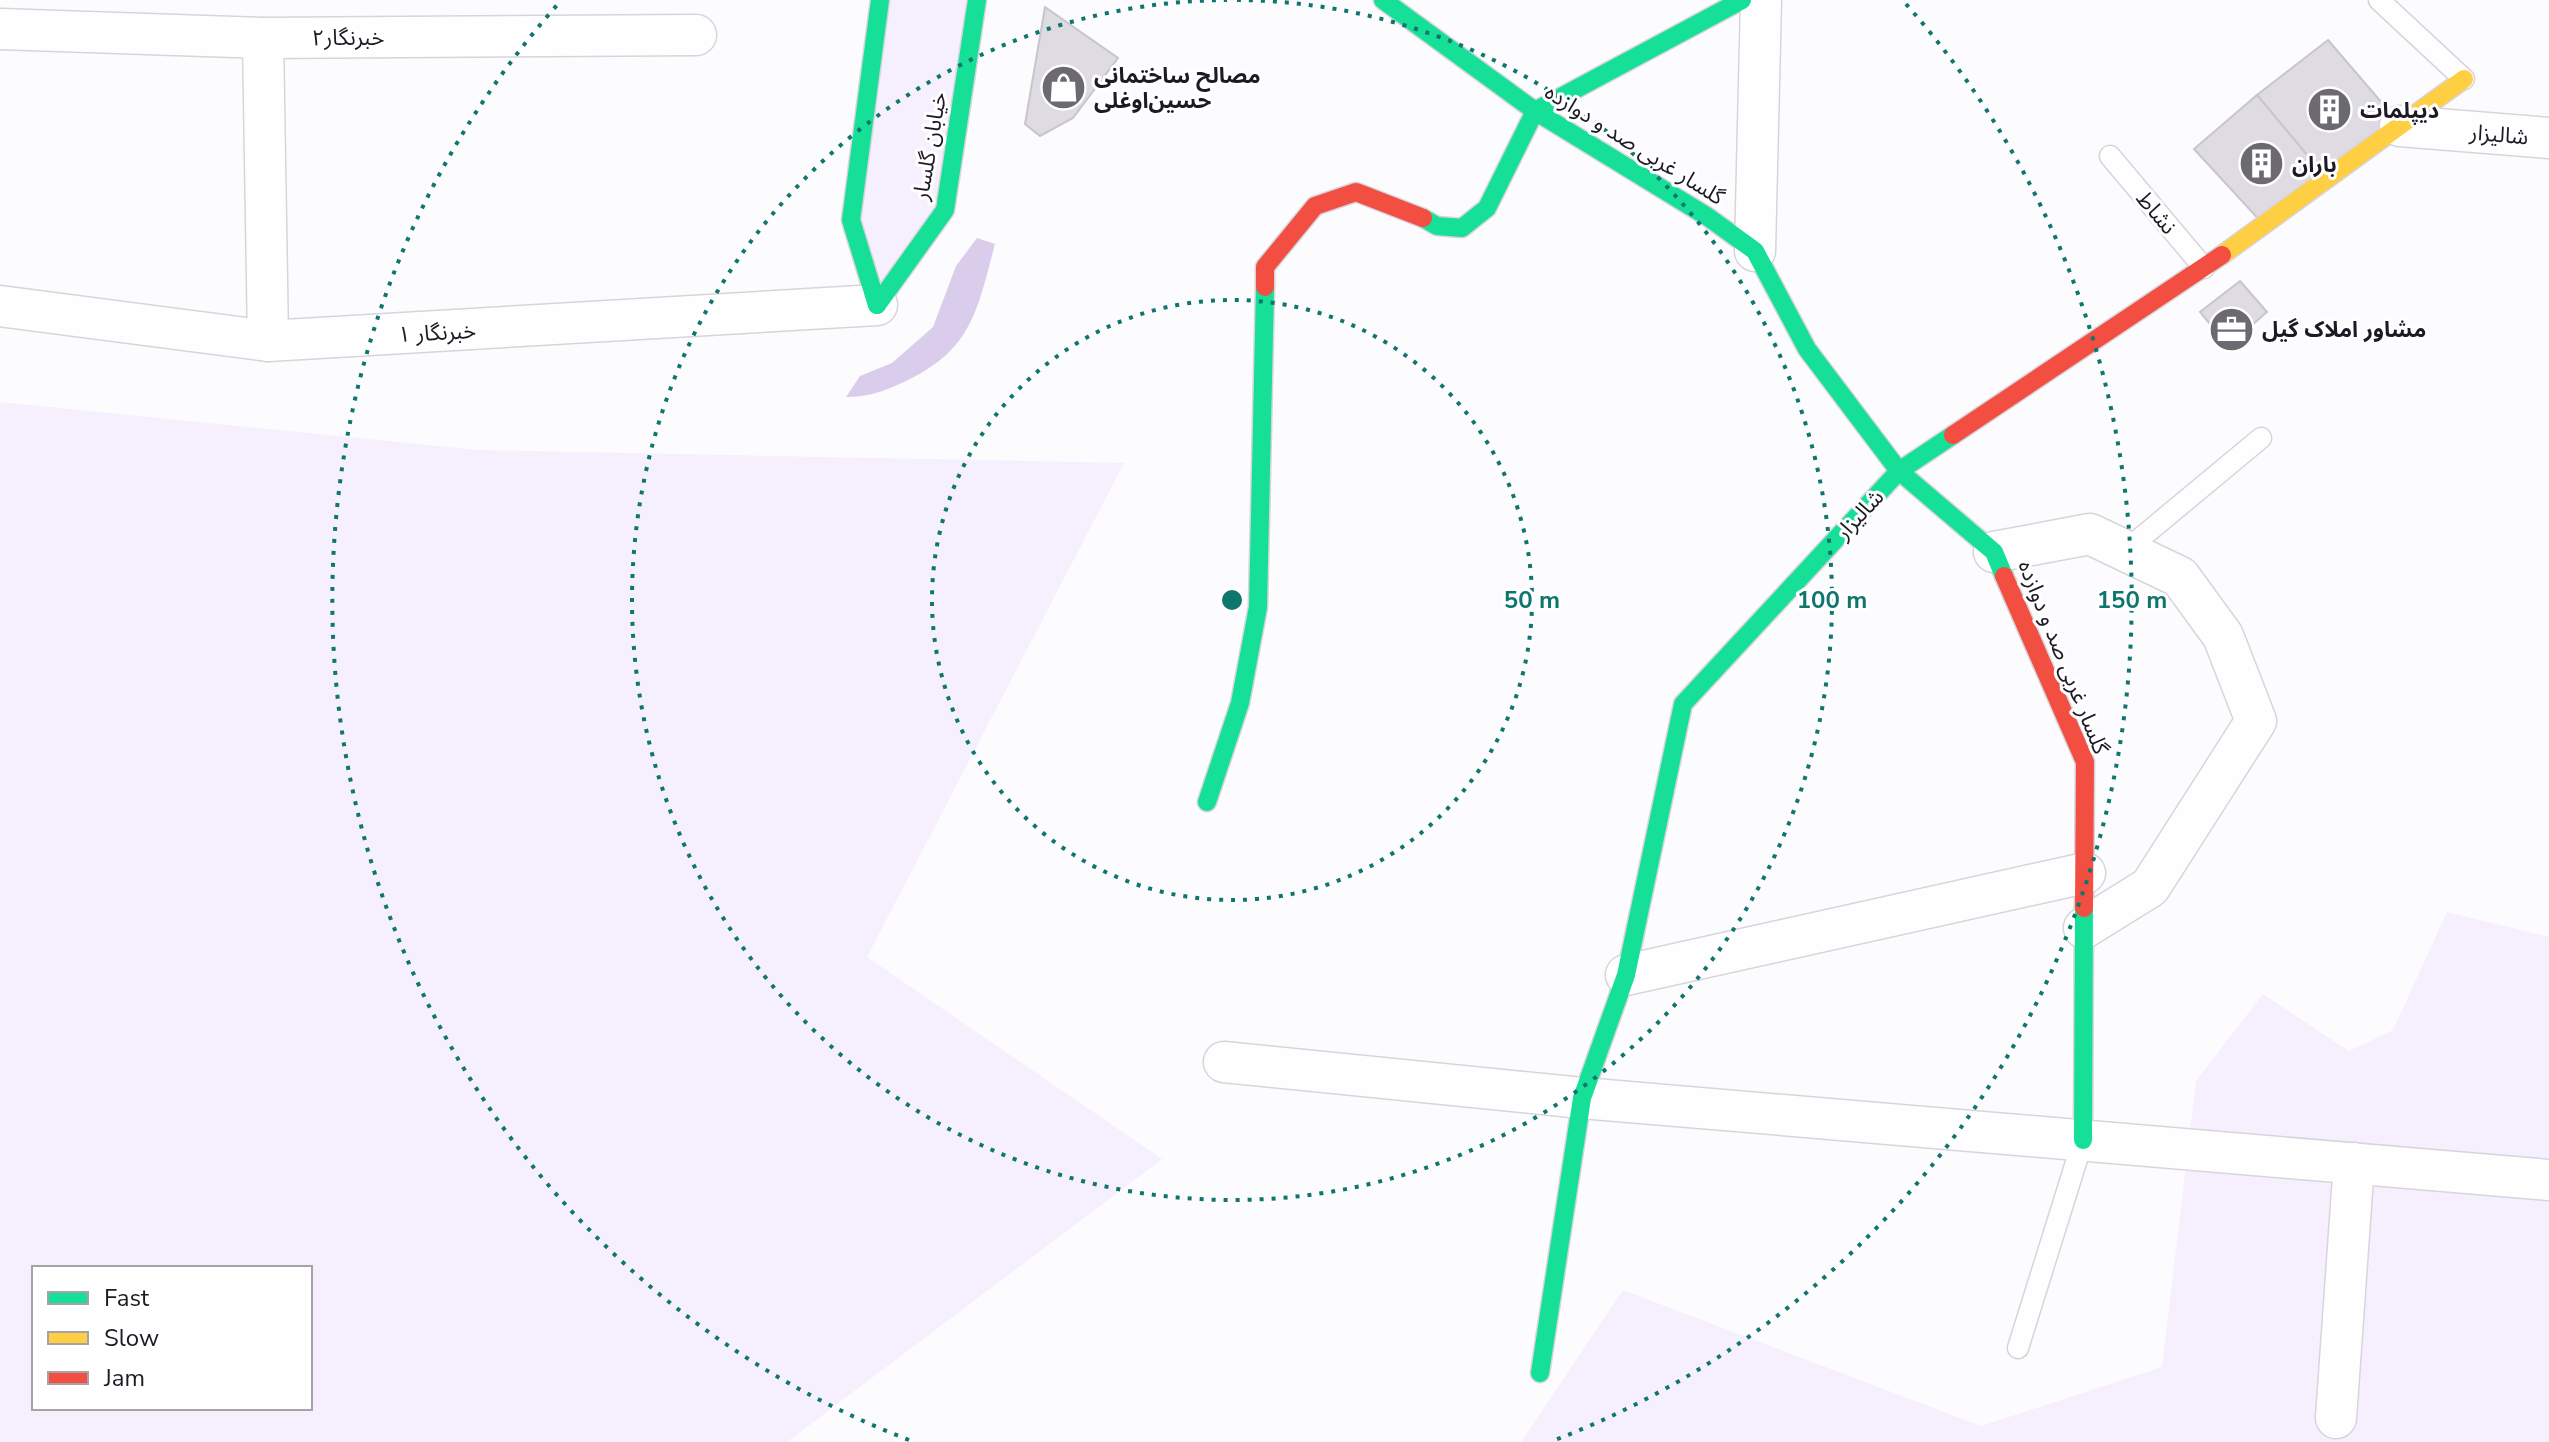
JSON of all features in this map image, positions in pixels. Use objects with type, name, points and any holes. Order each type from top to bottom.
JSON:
[{"type":"street","points":[[877,305],[851,220],[880,0]]},
{"type":"street","name":"خیابان گلسار","points":[[877,305],[945,210],[977,0]]},
{"type":"street","name":"گلسار غربی صد و دوازده","points":[[1383,0],[1535,111],[1708,217],[1755,251],[1807,349],[1899,471],[1994,552],[2085,762],[2083,1140]]},
{"type":"street","points":[[1207,802],[1240,703],[1258,607],[1265,267],[1315,206],[1356,192],[1409,210],[1437,226],[1462,228],[1487,208],[1535,111],[1742,0]]},
{"type":"street","points":[[1755,251],[1761,0]]},
{"type":"street","name":"خبرنگار۲","points":[[0,29],[263,38],[696,35]]},
{"type":"street","points":[[263,38],[268,341]]},
{"type":"street","name":"شالیزار","points":[[1540,1373],[1582,1098],[1626,975],[1683,704],[1899,471],[2204,268],[2464,79]]},
{"type":"street","name":"شالیزار","points":[[2400,126],[2549,138]]},
{"type":"street","name":"خبرنگار ۱","points":[[0,306],[268,341],[877,305]]},
{"type":"street","points":[[1994,552],[2090,534],[2180,577],[2223,636],[2256,721],[2150,887],[2084,928]]},
{"type":"street","points":[[1626,975],[2085,873]]},
{"type":"street","points":[[1224,1062],[1582,1098],[2549,1180]]},
{"type":"street","points":[[2336,1418],[2354,1163]]},
{"type":"lane","points":[[2379,0],[2464,79]]},
{"type":"lane","name":"نشاط","points":[[2110,156],[2204,268]]},
{"type":"lane","points":[[2125,551],[2261,438]]},
{"type":"lane","points":[[2018,1348],[2083,1140]]},
{"type":"shaded area","points":[[880,0],[977,0],[945,209],[875,304],[849,220]]},
{"type":"shaded area","points":[[977,238],[995,244],[977,306],[960,339],[931,367],[910,379],[879,392],[846,397],[860,376],[892,363],[933,327],[956,266]]},
{"type":"shaded area","points":[[0,402],[478,450],[1124,463],[867,957],[1162,1159],[787,1442],[0,1442]]},
{"type":"shaded area","points":[[2447,912],[2549,937],[2549,1442],[1521,1442],[1623,1290],[1981,1426],[2162,1367],[2196,1081],[2263,994],[2349,1051],[2393,1030]]},
{"type":"building","name":"مصالح ساختمانی حسین‌اوغلی","points":[[1045,7],[1118,58],[1073,118],[1040,136],[1025,124]]},
{"type":"building","name":"دیپلمات","points":[[2328,40],[2401,125],[2327,179],[2257,95]]},
{"type":"building","name":"باران","points":[[2257,95],[2327,179],[2263,224],[2194,149]]},
{"type":"building","name":"مشاور املاک گیل","points":[[2240,281],[2267,312],[2228,346],[2200,312]]},
{"type":"traffic: fast","points":[[877,305],[851,220],[880,0]]},
{"type":"traffic: fast","points":[[877,305],[945,210],[977,0]]},
{"type":"traffic: fast","points":[[1383,0],[1535,111],[1708,217],[1755,251],[1807,349],[1899,471],[1994,552],[2004,576]]},
{"type":"traffic: fast","points":[[1423,218],[1437,226],[1462,228],[1487,208],[1535,111],[1742,0]]},
{"type":"traffic: fast","points":[[1207,802],[1240,703],[1258,607],[1265,287]]},
{"type":"traffic: fast","points":[[1540,1373],[1582,1098],[1626,975],[1683,704],[1899,471],[1953,435]]},
{"type":"traffic: fast","points":[[2083,1140],[2084,908]]},
{"type":"traffic: slow","points":[[2222,255],[2464,79]]},
{"type":"traffic: jam","points":[[1265,287],[1265,267],[1315,206],[1356,192],[1423,218]]},
{"type":"traffic: jam","points":[[1953,435],[2222,255]]},
{"type":"traffic: jam","points":[[2004,576],[2085,762],[2084,908]]},
{"type":"place","name":"مصالح ساختمانی حسین‌اوغلی","points":[[1063,88]]},
{"type":"place","name":"دیپلمات","points":[[2329,110]]},
{"type":"place","name":"باران","points":[[2261,164]]},
{"type":"place","name":"مشاور املاک گیل","points":[[2231,329]]}]
